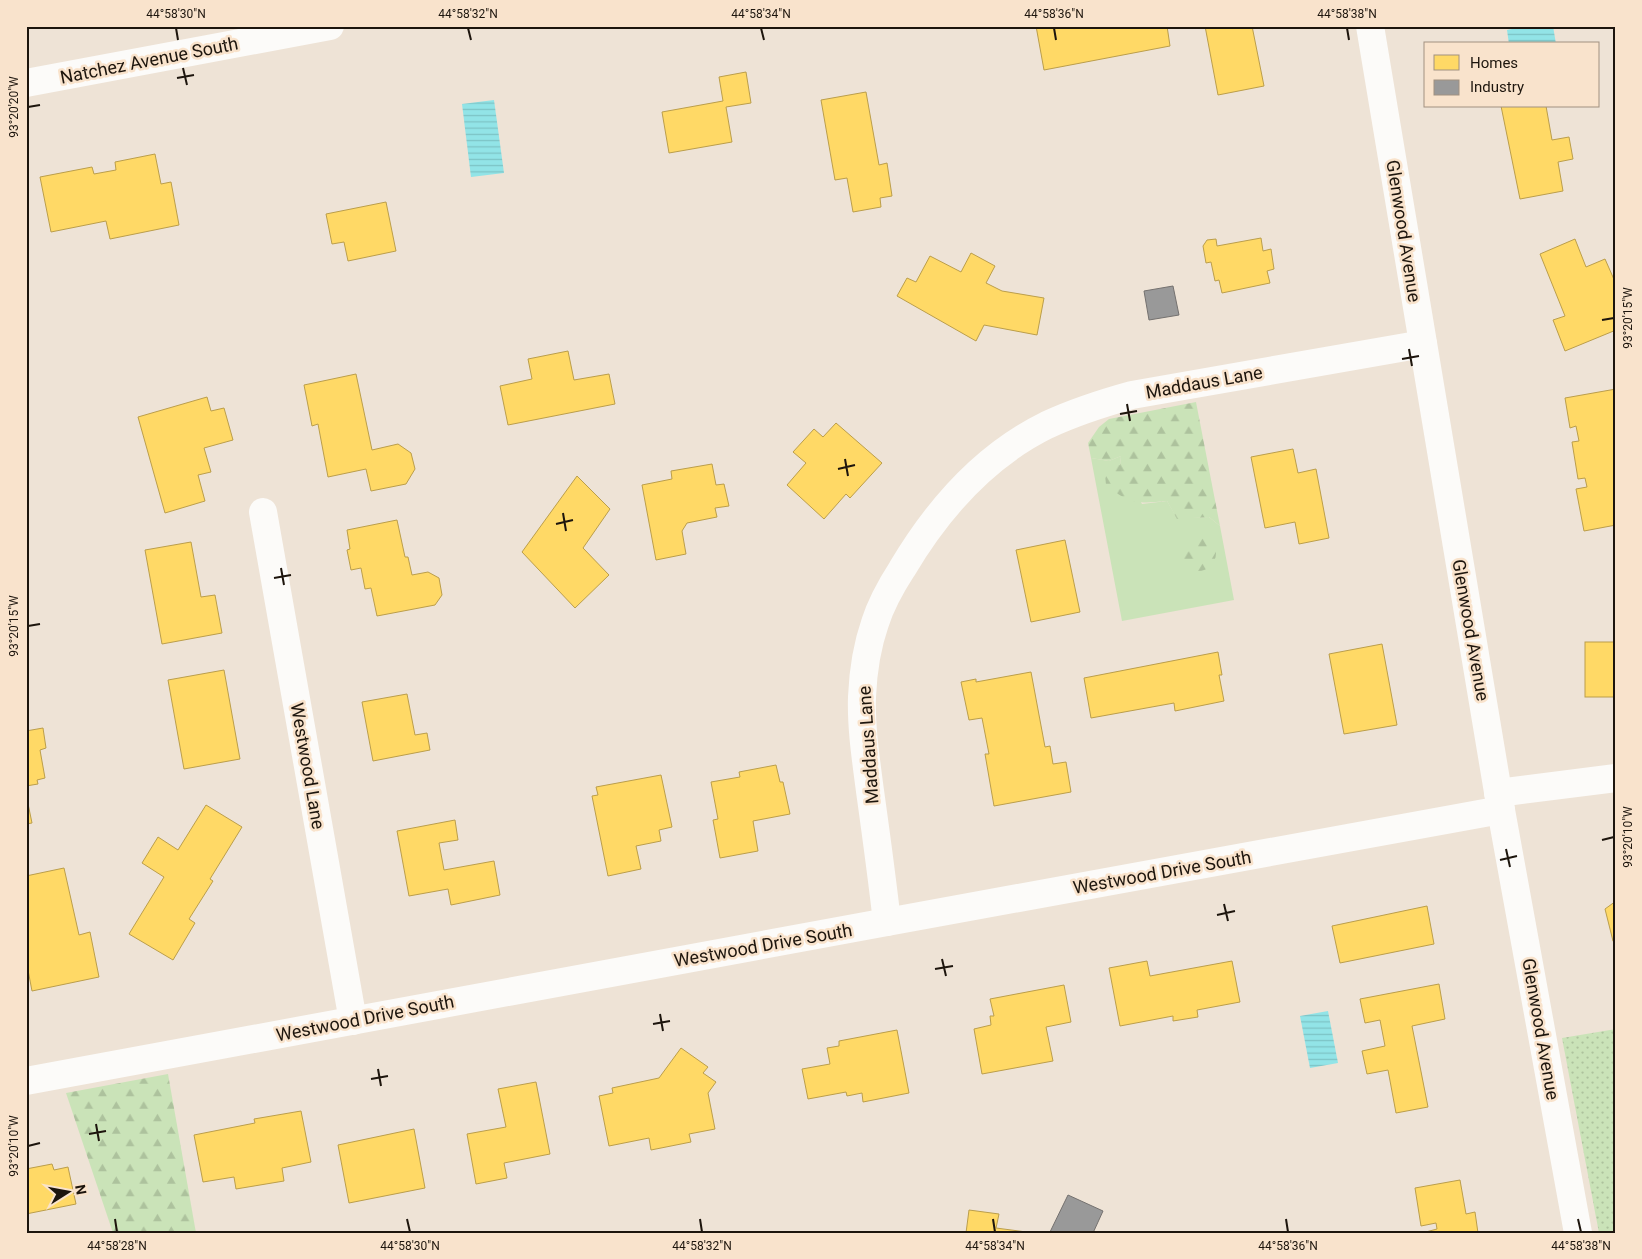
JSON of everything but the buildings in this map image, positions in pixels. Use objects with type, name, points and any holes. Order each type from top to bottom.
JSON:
[{"type":"street","name":"Natchez Avenue South","points":[[26,83],[330,26]]},
{"type":"street","name":"Glenwood Avenue","points":[[1370,26],[1499,802],[1578,1233]]},
{"type":"street","name":"Maddaus Lane","points":[[888,922],[865,749],[862,698],[865,662],[875,622],[888,592],[932,522],[961,489],[989,463],[1019,442],[1046,426],[1098,404],[1132,395],[1423,344]]},
{"type":"street","name":"Westwood Lane","points":[[264,512],[353,1020]]},
{"type":"street","name":"Westwood Drive South","points":[[26,1081],[888,922],[1616,778]]},
{"type":"green space","points":[[1196,402],[1220,526],[1209,517],[1177,519],[1167,501],[1141,502],[1121,496],[1106,485],[1105,474],[1110,466],[1120,465],[1121,456],[1109,461],[1091,458],[1088,443],[1099,427],[1109,419]]},
{"type":"green space","points":[[1121,456],[1120,465],[1142,504],[1167,501],[1177,518],[1209,517],[1220,526],[1234,600],[1122,621],[1091,458],[1109,461]]},
{"type":"green space","points":[[1198,535],[1205,536],[1211,540],[1215,546],[1215,560],[1211,566],[1205,570],[1198,571],[1191,570],[1185,566],[1181,560],[1180,553],[1181,546],[1185,540],[1191,536]]},
{"type":"green space","points":[[1616,1029],[1616,1233],[1599,1233],[1562,1038]]},
{"type":"green space","points":[[168,1074],[196,1233],[113,1233],[66,1093]]},
{"type":"water","points":[[1527,26],[1553,26],[1556,42],[1509,42],[1507,30]]},
{"type":"water","points":[[494,100],[504,173],[471,177],[462,104]]},
{"type":"water","points":[[1328,1011],[1338,1063],[1310,1068],[1300,1016]]}]
